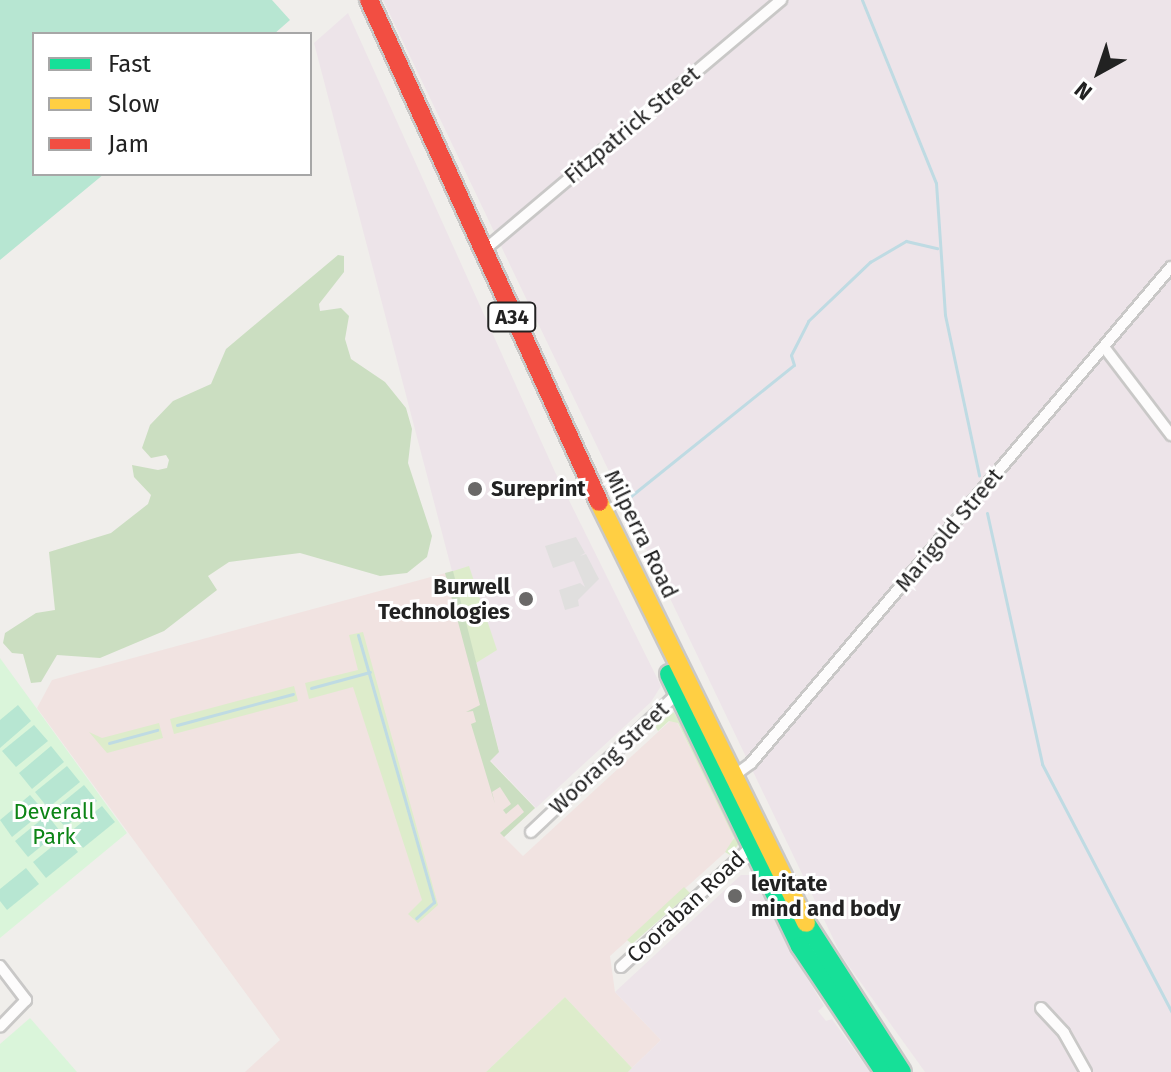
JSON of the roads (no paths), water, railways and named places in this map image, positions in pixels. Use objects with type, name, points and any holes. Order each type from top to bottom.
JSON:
[{"type":"highway","name":"Milperra Road","points":[[356,0],[565,462],[683,688]]},
{"type":"highway","name":"Milperra Road","points":[[369,0],[727,780],[828,963],[902,1072]]},
{"type":"highway","name":"Milperra Road","points":[[727,780],[751,847],[809,961],[884,1072]]},
{"type":"street","name":"Fitzpatrick Street","points":[[483,251],[781,0]]},
{"type":"street","name":"Marigold Street","points":[[727,780],[751,763],[1171,267]]},
{"type":"street","points":[[1104,347],[1171,435]]},
{"type":"street","name":"Woorang Street","points":[[531,832],[683,688]]},
{"type":"street","name":"Cooraban Road","points":[[621,967],[751,847]]},
{"type":"street","points":[[0,966],[26,1000],[0,1027]]},
{"type":"street","points":[[1041,1008],[1064,1033],[1086,1072]]},
{"type":"waterway","points":[[862,0],[936,183],[945,315],[979,475]]},
{"type":"waterway","points":[[616,508],[794,365],[791,355],[808,321],[870,262],[906,241],[937,248]]},
{"type":"waterway","points":[[987,513],[1042,764],[1171,1011]]},
{"type":"waterway","points":[[358,635],[434,902],[416,918]]},
{"type":"waterway","points":[[311,688],[370,672]]},
{"type":"waterway","points":[[177,725],[293,694]]},
{"type":"waterway","points":[[109,743],[157,730]]},
{"type":"place","name":"Sureprint","points":[[475,489]]},
{"type":"place","name":"Burwell Technologies","points":[[526,599]]},
{"type":"place","name":"levitate mind and body","points":[[735,896]]},
{"type":"park label","name":"Deverall Park","points":[[54,824]]}]
